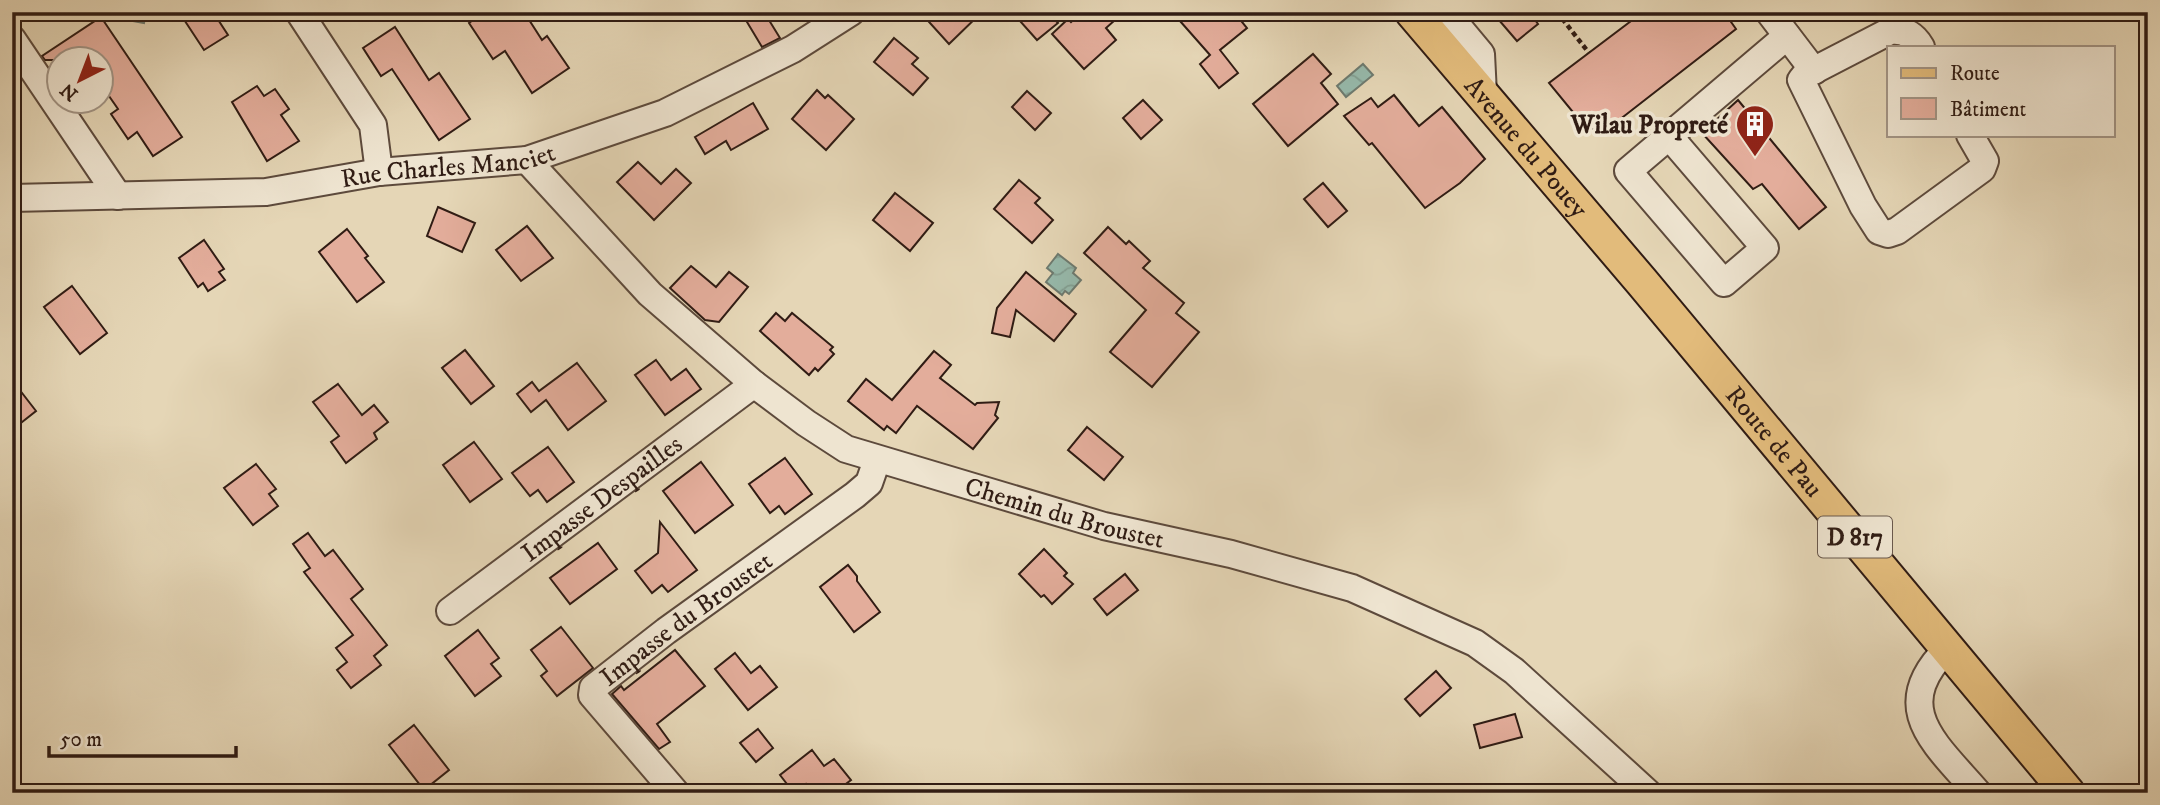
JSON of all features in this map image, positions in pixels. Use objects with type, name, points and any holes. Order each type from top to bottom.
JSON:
[{"type":"main road","name":"Avenue du Pouey","points":[[1412,12],[1642,282]]},
{"type":"main road","name":"Route de Pau","points":[[1642,282],[2068,793]]},
{"type":"street","points":[[299,12],[373,125],[379,172]]},
{"type":"street","name":"Rue Charles Manciet","points":[[12,198],[266,192],[379,172],[527,160],[665,113],[793,48],[851,12]]},
{"type":"street","points":[[1446,12],[1481,54],[1483,94]]},
{"type":"street","points":[[1769,12],[1814,71]]},
{"type":"street","points":[[1920,46],[1901,30],[1890,31],[1805,75],[1801,80],[1867,213],[1880,231],[1897,231],[1982,170],[1985,160],[1971,136]]},
{"type":"street","points":[[1669,136],[1765,248],[1724,283],[1628,171],[1669,136],[1787,36]]},
{"type":"street","points":[[12,39],[118,196]]},
{"type":"street","name":"Chemin du Broustet","points":[[527,160],[650,294],[754,384],[846,449],[1104,526],[1231,554],[1352,587],[1475,643],[1514,671],[1648,793]]},
{"type":"street","name":"Impasse Despailles","points":[[450,611],[754,384]]},
{"type":"street","name":"Impasse du Broustet","points":[[676,793],[592,695],[593,688],[666,631],[855,495],[869,483],[877,460]]},
{"type":"street","points":[[1948,648],[1931,664],[1919,688],[1920,715],[1932,739],[1978,793]]},
{"type":"path","points":[[1557,12],[1589,53]]},
{"type":"water","points":[[110,12],[146,12],[144,23],[112,17]]},
{"type":"water","points":[[1363,64],[1373,75],[1346,97],[1337,86]]},
{"type":"water","points":[[1058,254],[1076,268],[1073,273],[1081,280],[1069,294],[1065,291],[1062,295],[1046,282],[1053,273],[1047,268]]},
{"type":"building","points":[[179,12],[213,12],[228,35],[204,50]]},
{"type":"building","points":[[484,12],[524,12],[542,40],[547,36],[569,68],[532,93],[505,51],[493,59],[469,23]]},
{"type":"building","points":[[741,12],[764,12],[780,38],[762,47]]},
{"type":"building","points":[[920,12],[982,12],[949,44]]},
{"type":"building","points":[[1012,12],[1048,12],[1058,23],[1037,40]]},
{"type":"building","points":[[1082,12],[1124,12],[1106,28],[1116,40],[1084,69],[1052,34],[1068,19],[1071,22]]},
{"type":"building","points":[[1190,12],[1234,12],[1247,28],[1220,50],[1238,73],[1219,88],[1200,64],[1210,55],[1180,21]]},
{"type":"building","points":[[1492,12],[1529,12],[1538,24],[1517,41]]},
{"type":"building","points":[[1643,12],[1724,12],[1736,29],[1605,131],[1586,128],[1549,83]]},
{"type":"building","points":[[101,17],[182,137],[153,156],[137,132],[128,139],[112,116],[116,116],[118,109],[116,46],[57,46]]},
{"type":"building","points":[[395,27],[429,80],[439,73],[470,119],[439,140],[392,69],[381,76],[363,48]]},
{"type":"building","points":[[894,38],[918,58],[912,64],[928,78],[913,95],[874,62]]},
{"type":"building","points":[[1313,54],[1331,74],[1321,83],[1338,104],[1288,146],[1253,104]]},
{"type":"building","points":[[257,86],[264,96],[275,89],[289,109],[281,115],[299,141],[267,161],[232,102]]},
{"type":"building","points":[[817,90],[825,98],[828,95],[854,119],[826,150],[792,119]]},
{"type":"building","points":[[1027,91],[1051,113],[1035,130],[1012,107]]},
{"type":"building","points":[[1394,95],[1419,126],[1442,107],[1485,159],[1460,183],[1425,208],[1372,143],[1369,145],[1344,116],[1371,98],[1378,107]]},
{"type":"building","points":[[1143,100],[1162,120],[1141,139],[1123,118]]},
{"type":"building","name":"Wilau Propreté","points":[[1738,100],[1826,207],[1799,229],[1762,184],[1753,189],[1702,133]]},
{"type":"building","points":[[753,103],[768,129],[731,150],[726,141],[705,154],[695,137]]},
{"type":"building","points":[[638,162],[661,184],[676,169],[691,183],[654,220],[617,182]]},
{"type":"building","points":[[1019,180],[1040,198],[1035,203],[1053,220],[1032,243],[994,209]]},
{"type":"building","points":[[1323,183],[1347,211],[1328,227],[1304,199]]},
{"type":"building","points":[[895,193],[933,223],[910,251],[873,220]]},
{"type":"building","points":[[438,207],[475,223],[462,252],[427,236]]},
{"type":"building","points":[[527,226],[553,258],[521,281],[496,250]]},
{"type":"building","points":[[1108,227],[1126,244],[1129,241],[1150,261],[1143,268],[1184,303],[1176,313],[1199,332],[1152,387],[1110,352],[1146,310],[1084,253]]},
{"type":"building","points":[[347,229],[384,282],[357,302],[319,252]]},
{"type":"building","points":[[204,240],[224,269],[219,272],[225,280],[208,291],[203,283],[198,287],[179,258]]},
{"type":"building","points":[[691,266],[716,287],[729,272],[748,287],[719,322],[705,320],[670,288]]},
{"type":"building","points":[[1026,272],[1076,314],[1054,341],[1016,310],[1010,337],[992,333],[997,308]]},
{"type":"building","points":[[72,286],[107,333],[80,354],[44,307]]},
{"type":"building","points":[[776,313],[785,321],[792,313],[833,347],[830,350],[834,354],[818,371],[815,368],[809,375],[760,331]]},
{"type":"building","points":[[465,350],[494,386],[471,404],[442,368]]},
{"type":"building","points":[[934,351],[951,365],[940,378],[975,405],[999,402],[995,415],[998,418],[973,449],[917,406],[896,433],[887,426],[884,430],[848,401],[866,379],[892,400]]},
{"type":"building","points":[[656,360],[671,380],[686,369],[701,389],[665,415],[635,375]]},
{"type":"building","points":[[577,363],[606,401],[568,430],[546,400],[531,412],[517,394],[532,382],[539,391]]},
{"type":"building","points":[[12,380],[36,411],[12,430]]},
{"type":"building","points":[[338,384],[362,415],[374,405],[388,422],[374,433],[377,439],[346,463],[331,442],[339,436],[313,402]]},
{"type":"building","points":[[1087,427],[1123,457],[1104,480],[1068,450]]},
{"type":"building","points":[[474,442],[502,479],[470,502],[443,465]]},
{"type":"building","points":[[548,447],[574,482],[547,502],[538,490],[530,496],[512,473]]},
{"type":"building","points":[[785,458],[812,494],[785,514],[779,506],[770,513],[749,484]]},
{"type":"building","points":[[701,462],[733,505],[695,533],[663,491]]},
{"type":"building","points":[[256,464],[276,489],[269,494],[278,506],[253,525],[224,488]]},
{"type":"building","points":[[660,522],[697,570],[668,592],[662,585],[652,593],[635,571],[658,553]]},
{"type":"building","points":[[308,533],[325,556],[333,550],[363,589],[351,599],[387,645],[374,656],[381,665],[351,688],[337,670],[347,662],[336,648],[353,635],[304,572],[310,568],[293,544]]},
{"type":"building","points":[[598,543],[617,569],[570,604],[550,578]]},
{"type":"building","points":[[1044,549],[1067,573],[1064,576],[1073,584],[1052,604],[1044,595],[1041,597],[1019,574]]},
{"type":"building","points":[[848,565],[880,612],[854,632],[820,587]]},
{"type":"building","points":[[1125,574],[1138,590],[1107,615],[1094,599]]},
{"type":"building","points":[[561,627],[593,668],[557,696],[541,676],[547,671],[531,650]]},
{"type":"building","points":[[478,630],[499,658],[491,664],[501,676],[475,696],[445,656]]},
{"type":"building","points":[[675,650],[705,686],[657,724],[670,742],[659,749],[612,694],[621,686],[624,690]]},
{"type":"building","points":[[735,653],[751,673],[760,666],[777,687],[748,710],[715,669]]},
{"type":"building","points":[[1436,671],[1451,688],[1420,716],[1405,699]]},
{"type":"building","points":[[1515,714],[1522,737],[1480,748],[1474,725]]},
{"type":"building","points":[[414,725],[449,770],[424,790],[389,745]]},
{"type":"building","points":[[758,729],[773,748],[756,762],[740,743]]},
{"type":"building","points":[[812,750],[824,766],[834,759],[851,780],[834,793],[813,793],[806,784],[794,793],[780,775]]},
{"type":"place","name":"Wilau Propreté","points":[[1755,158]]}]
